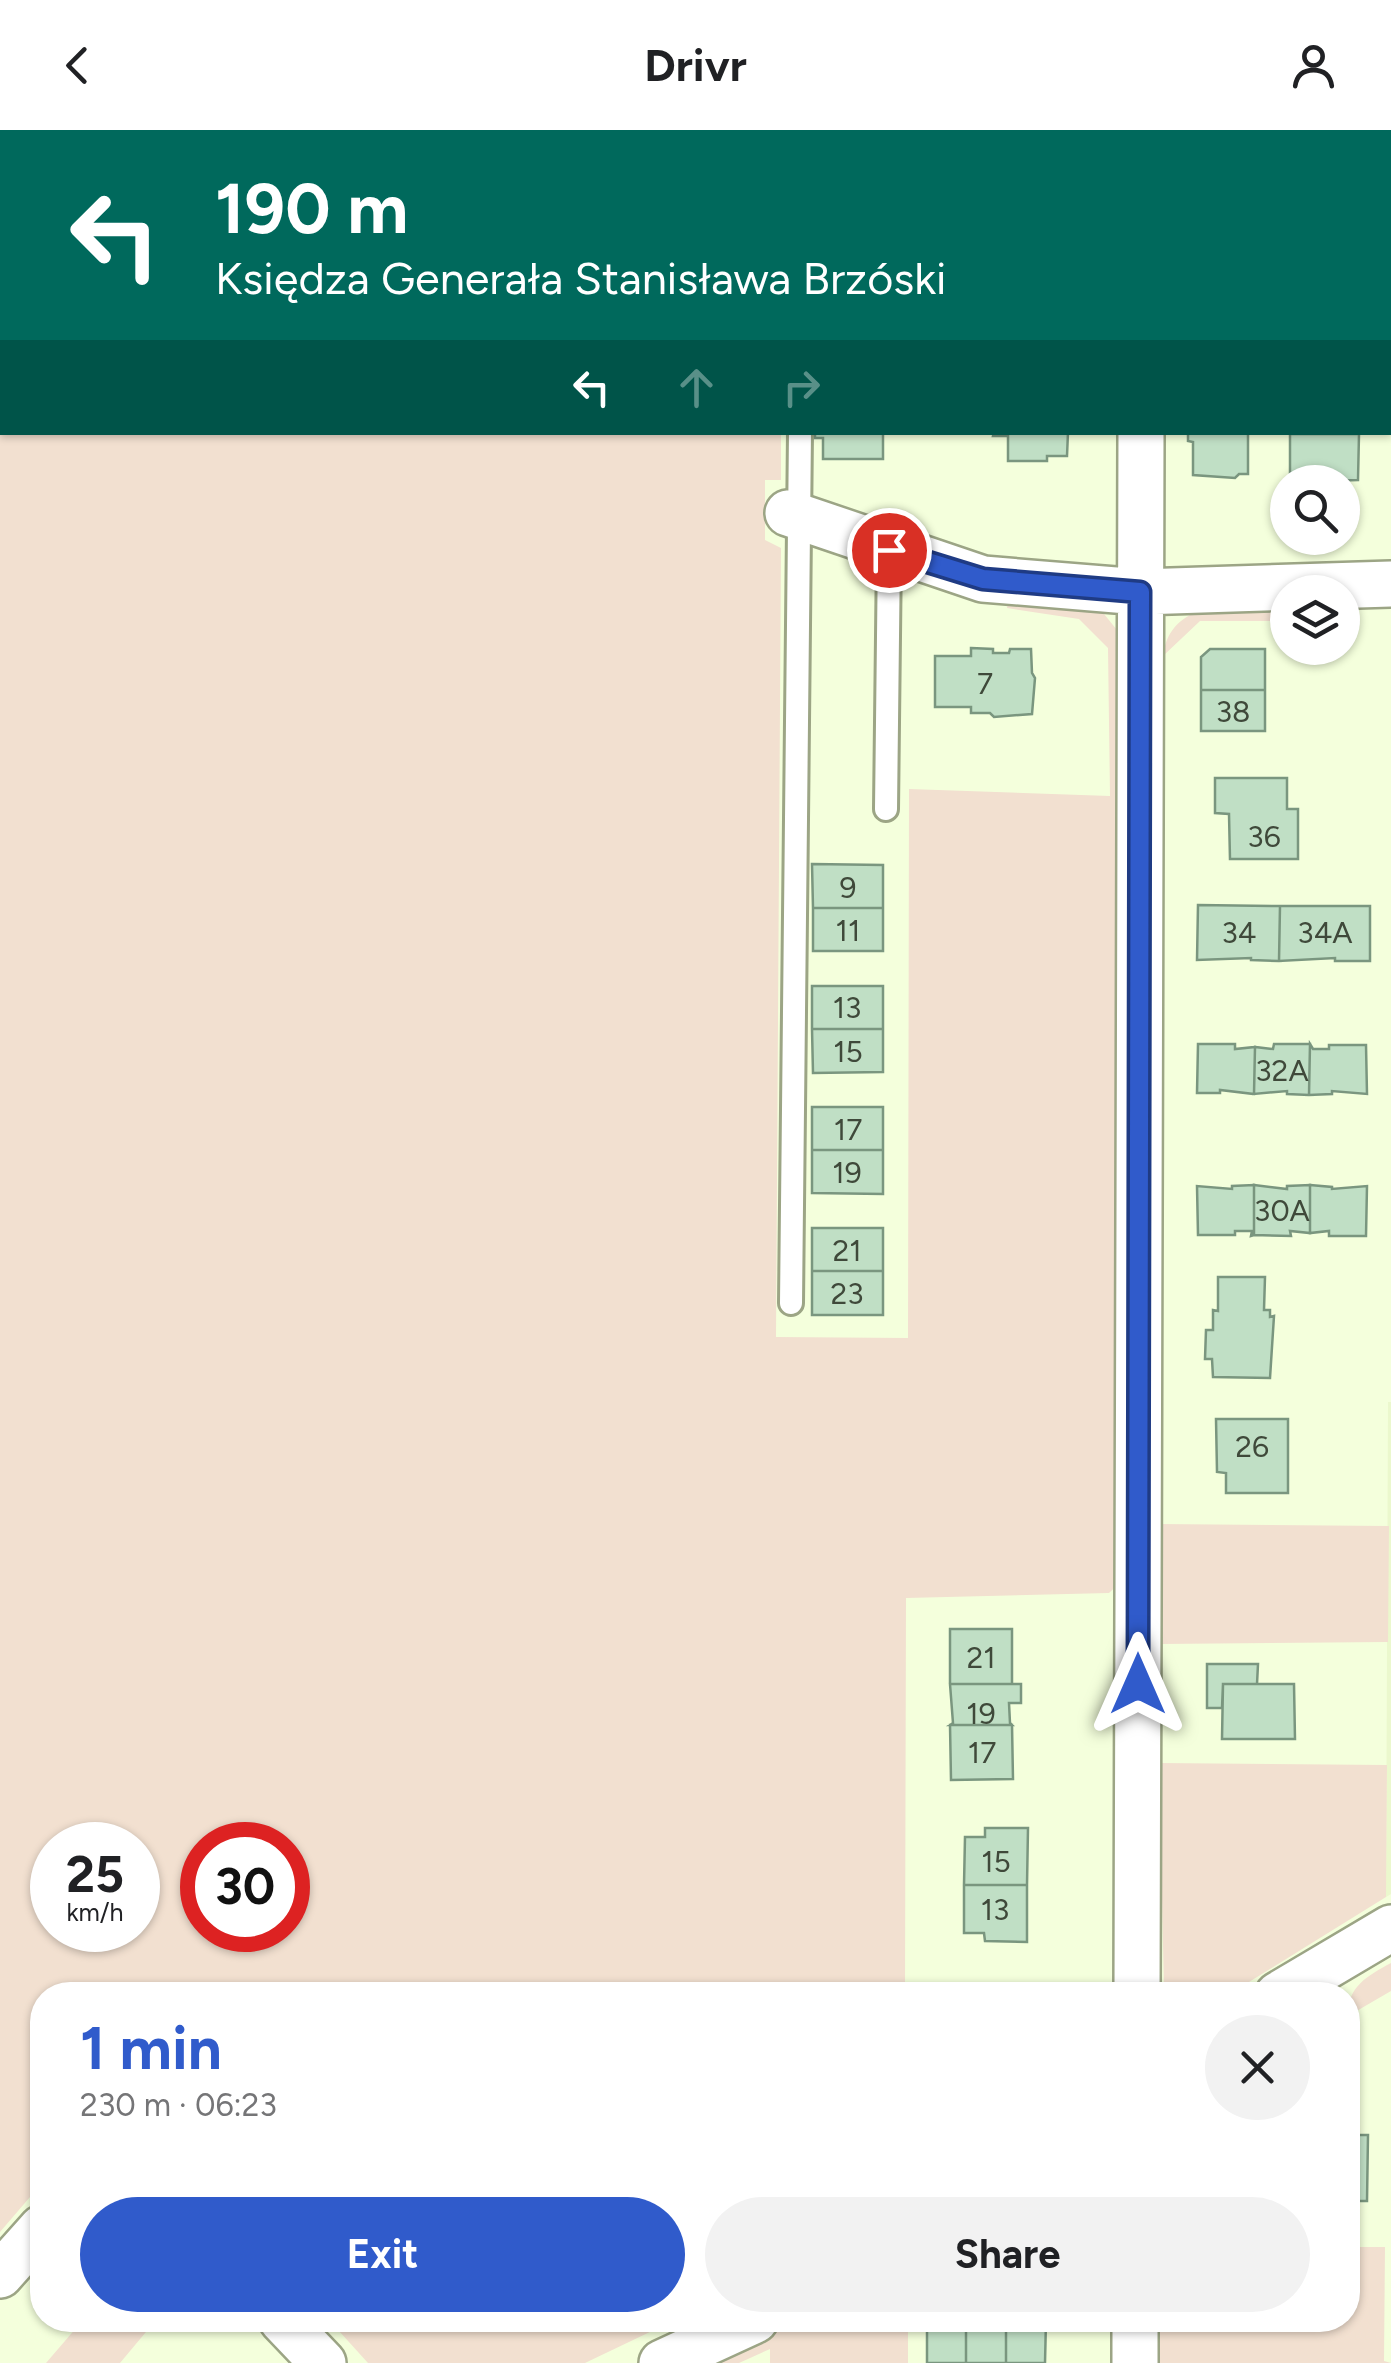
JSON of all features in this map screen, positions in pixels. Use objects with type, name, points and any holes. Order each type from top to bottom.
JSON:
[{"type":"street","points":[[1136,1982],[1141,435]]},
{"type":"street","points":[[794,515],[983,579],[1140,592],[1391,584]]},
{"type":"street","points":[[1300,1982],[1391,1928]]},
{"type":"street","points":[[0,2275],[30,2241]]},
{"type":"street","points":[[293,2332],[323,2363]]},
{"type":"street","points":[[662,2363],[731,2332]]},
{"type":"street","points":[[1135,2332],[1136,2363]]},
{"type":"lane","points":[[792,1304],[794,515],[800,435]]},
{"type":"lane","points":[[886,809],[889,550]]},
{"type":"shaded area","points":[[0,435],[781,435],[781,480],[765,480],[765,540],[781,548],[776,1337],[908,1338],[909,789],[1110,796],[1108,648],[1079,619],[1007,608],[1009,597],[1100,609],[1121,635],[1125,1578],[1109,1593],[906,1598],[905,1982],[30,1982],[30,2197],[0,2232]]},
{"type":"shaded area","points":[[1270,607],[1270,621],[1200,621],[1163,656],[1175,627],[1201,610]]},
{"type":"shaded area","points":[[1388,1402],[1391,1894],[1386,1897]]},
{"type":"shaded area","points":[[1158,1524],[1389,1526],[1388,1642],[1160,1644]]},
{"type":"shaded area","points":[[1159,1763],[1387,1765],[1386,1897],[1249,1982],[1164,1982]]},
{"type":"shaded area","points":[[1391,1963],[1391,1991],[1360,2009],[1360,1985]]},
{"type":"shaded area","points":[[1360,2247],[1385,2247],[1384,2361],[1391,2363],[1151,2363],[1150,2332],[1360,2332]]},
{"type":"shaded area","points":[[73,2332],[146,2332],[120,2363],[46,2363]]},
{"type":"shaded area","points":[[340,2332],[650,2332],[585,2363],[368,2363]]},
{"type":"shaded area","points":[[765,2332],[908,2332],[908,2363],[770,2363],[770,2349],[739,2363],[713,2363]]},
{"type":"building","points":[[883,435],[883,459],[823,459],[823,438],[815,438]]},
{"type":"building","points":[[1068,435],[1067,456],[1047,456],[1047,461],[1008,461],[1008,436],[993,436]]},
{"type":"building","points":[[1188,435],[1248,435],[1248,474],[1235,478],[1193,475],[1193,442],[1188,441]]},
{"type":"building","points":[[1290,435],[1359,435],[1358,465],[1290,465]]},
{"type":"building","points":[[971,648],[993,649],[993,653],[1031,649],[1035,678],[1032,714],[994,717],[990,713],[971,713],[971,707],[935,707],[935,656],[971,656]]},
{"type":"building","points":[[1210,649],[1265,649],[1265,690],[1201,690],[1201,657]]},
{"type":"building","points":[[1201,690],[1265,690],[1265,731],[1201,731]]},
{"type":"building","points":[[1215,778],[1287,778],[1287,809],[1298,809],[1298,859],[1230,859],[1229,814],[1215,813]]},
{"type":"building","points":[[812,864],[883,865],[883,908],[813,908]]},
{"type":"building","points":[[1198,905],[1280,906],[1279,961],[1197,960]]},
{"type":"building","points":[[1280,906],[1370,906],[1370,961],[1279,961]]},
{"type":"building","points":[[813,908],[883,908],[883,951],[813,951]]},
{"type":"building","points":[[812,986],[883,986],[883,1029],[812,1029]]},
{"type":"building","points":[[812,1029],[883,1029],[883,1072],[813,1073]]},
{"type":"building","points":[[1198,1044],[1235,1044],[1235,1049],[1255,1047],[1254,1094],[1220,1090],[1197,1093]]},
{"type":"building","points":[[1274,1044],[1310,1044],[1309,1095],[1287,1091],[1254,1094],[1255,1047],[1273,1049]]},
{"type":"building","points":[[1310,1044],[1313,1049],[1366,1045],[1367,1094],[1332,1091],[1309,1095]]},
{"type":"building","points":[[812,1107],[883,1107],[883,1150],[812,1150]]},
{"type":"building","points":[[812,1150],[883,1150],[883,1194],[812,1193]]},
{"type":"building","points":[[1254,1185],[1254,1235],[1251,1236],[1252,1231],[1235,1231],[1235,1235],[1198,1235],[1197,1186],[1232,1189]]},
{"type":"building","points":[[1254,1185],[1287,1189],[1310,1185],[1310,1233],[1254,1235]]},
{"type":"building","points":[[1310,1185],[1332,1189],[1367,1186],[1366,1236],[1329,1236],[1329,1231],[1310,1233]]},
{"type":"building","points":[[812,1228],[883,1228],[883,1271],[812,1271]]},
{"type":"building","points":[[812,1271],[883,1271],[883,1315],[812,1315]]},
{"type":"building","points":[[1218,1277],[1265,1277],[1264,1310],[1270,1310],[1270,1317],[1274,1316],[1270,1378],[1213,1377],[1212,1359],[1205,1359],[1206,1330],[1213,1330],[1213,1310],[1218,1311]]},
{"type":"building","points":[[1216,1419],[1288,1419],[1288,1493],[1226,1493],[1226,1473],[1217,1472]]},
{"type":"building","points":[[950,1629],[1012,1629],[1012,1684],[950,1684]]},
{"type":"building","points":[[1207,1664],[1258,1664],[1257,1684],[1223,1684],[1222,1708],[1207,1708]]},
{"type":"building","points":[[950,1684],[1021,1684],[1021,1703],[1009,1703],[1012,1725],[950,1725]]},
{"type":"building","points":[[1223,1684],[1294,1684],[1295,1739],[1222,1739]]},
{"type":"building","points":[[950,1725],[1012,1725],[1013,1779],[951,1780]]},
{"type":"building","points":[[985,1828],[1028,1828],[1027,1885],[964,1885],[965,1837],[985,1837]]},
{"type":"building","points":[[964,1885],[1027,1885],[1027,1942],[985,1941],[984,1933],[964,1933]]},
{"type":"building","points":[[1360,2135],[1368,2135],[1367,2201],[1360,2201]]},
{"type":"building","points":[[927,2332],[966,2332],[966,2363],[927,2363]]},
{"type":"building","points":[[966,2332],[1006,2332],[1006,2363],[966,2363]]},
{"type":"building","points":[[1006,2332],[1046,2332],[1045,2363],[1006,2363]]},
{"type":"route","points":[[889,550],[983,579],[1140,592],[1138,1684]]}]
